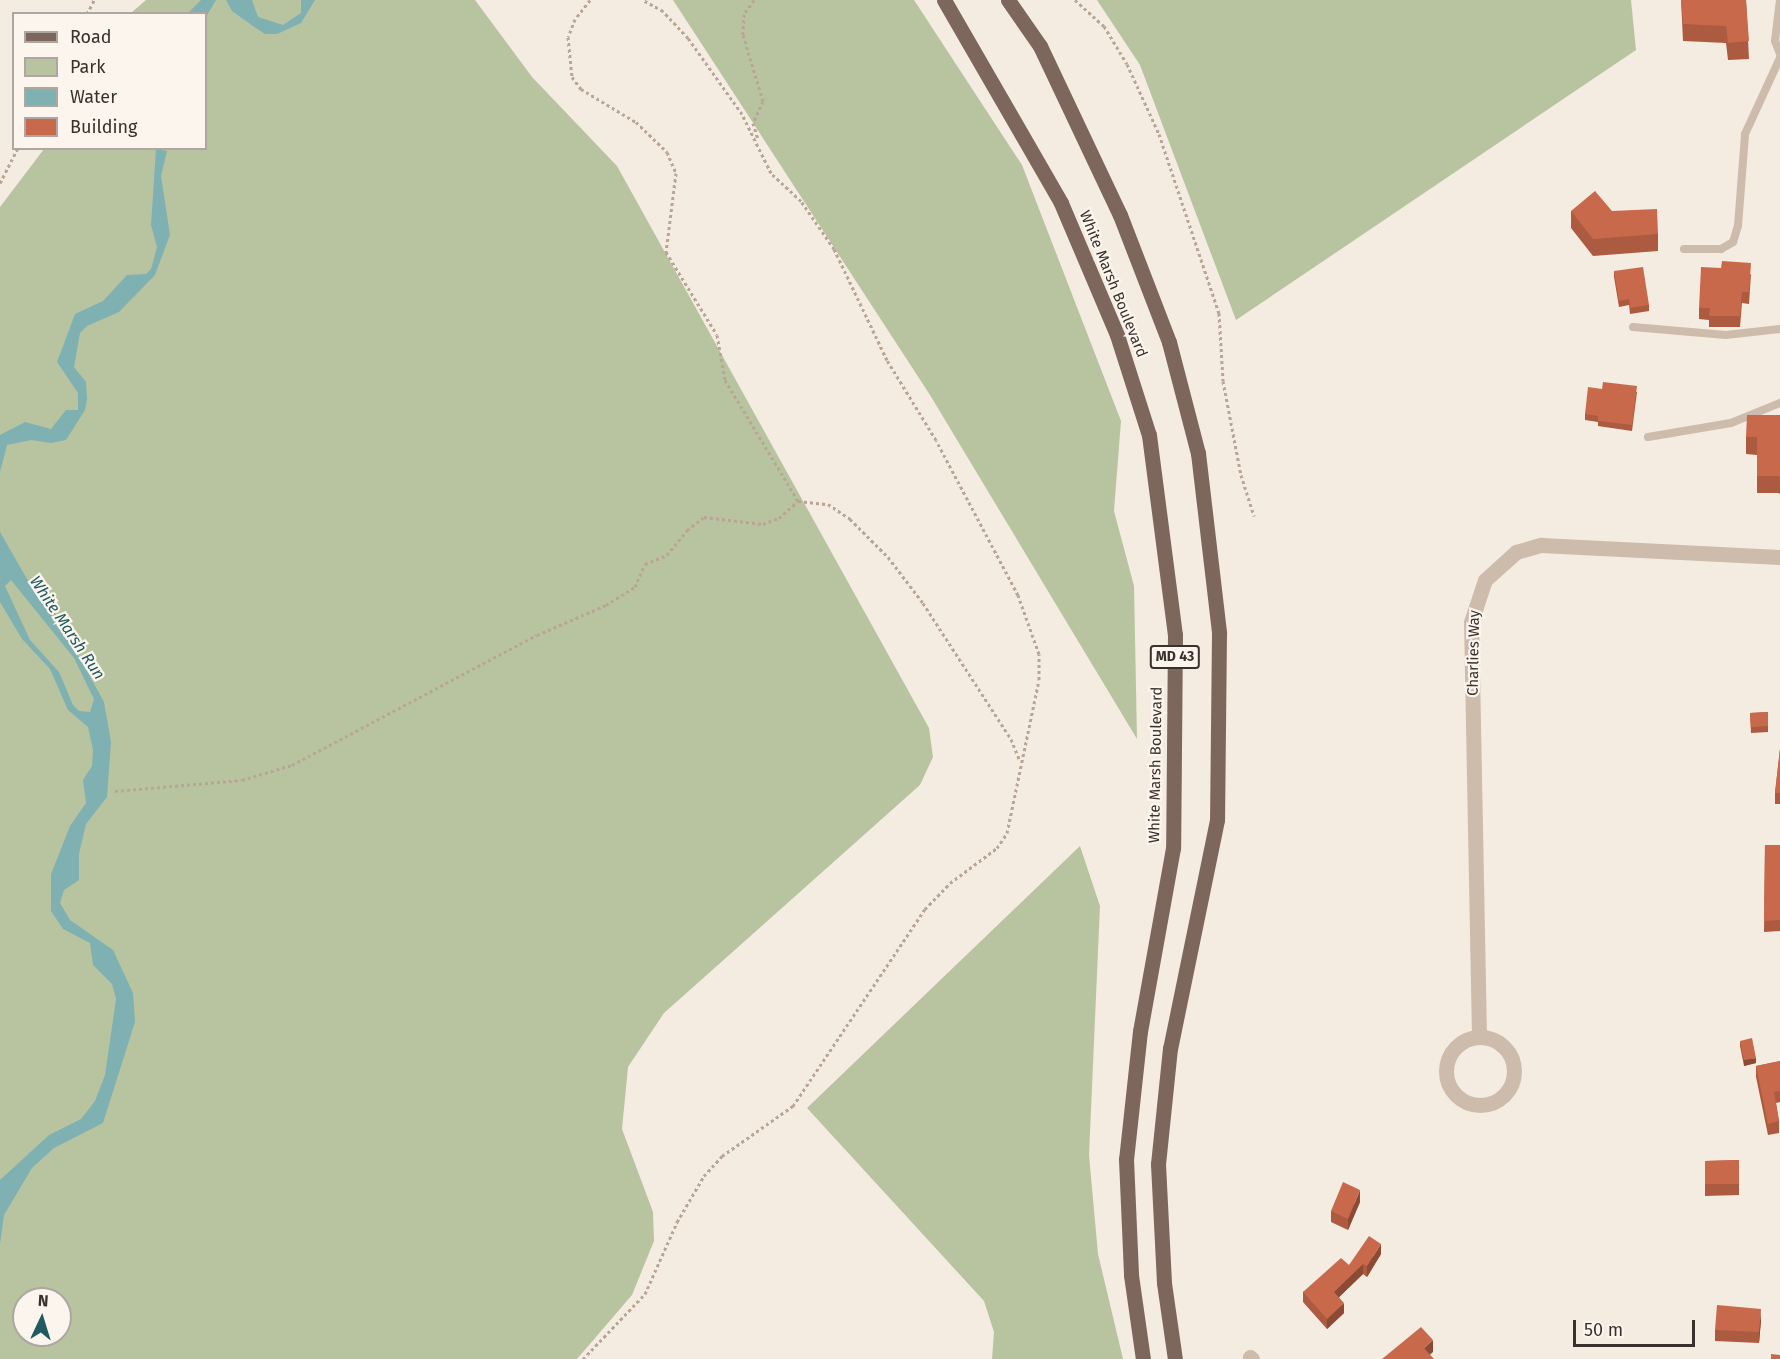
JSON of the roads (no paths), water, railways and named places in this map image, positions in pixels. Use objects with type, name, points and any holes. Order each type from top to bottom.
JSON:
[{"type":"main road","name":"White Marsh Boulevard","points":[[944,0],[1061,203],[1117,335],[1149,435],[1175,635],[1173,848],[1140,1031],[1126,1159],[1131,1275],[1143,1359]]},
{"type":"main road","name":"White Marsh Boulevard","points":[[1008,0],[1040,46],[1120,215],[1169,342],[1198,453],[1219,633],[1217,820],[1170,1048],[1158,1164],[1164,1283],[1175,1359]]},
{"type":"street","name":"Charlies Way","points":[[1479,1036],[1471,622],[1485,580],[1516,552],[1541,545],[1780,557]]},
{"type":"street","points":[[1479,1036],[1490,1038],[1508,1050],[1515,1071],[1513,1082],[1500,1099],[1479,1106],[1457,1097],[1446,1077],[1446,1065],[1457,1045],[1479,1036]]},
{"type":"lane","points":[[1684,249],[1721,249],[1733,242],[1738,226],[1745,134],[1780,56],[1775,41],[1780,0]]},
{"type":"lane","points":[[1633,327],[1726,335],[1780,329]]},
{"type":"lane","points":[[1648,437],[1731,423],[1780,403]]},
{"type":"water","points":[[201,0],[216,0],[207,15],[207,12],[189,12]]},
{"type":"water","points":[[226,0],[252,0],[258,17],[283,25],[301,13],[301,0],[315,0],[301,23],[277,34],[265,34],[232,11]]},
{"type":"water","points":[[156,150],[162,150],[167,151],[161,176],[170,235],[155,275],[119,312],[87,326],[80,333],[74,367],[86,382],[87,399],[85,410],[66,440],[51,443],[31,440],[7,445],[0,472],[0,435],[25,422],[51,429],[66,410],[78,410],[78,393],[57,362],[75,314],[103,301],[127,275],[146,274],[151,269],[157,247],[151,225]]},
{"type":"water","name":"White Marsh Run","points":[[0,532],[27,579],[47,599],[104,702],[111,742],[107,797],[86,824],[79,854],[79,880],[64,890],[60,903],[70,920],[113,950],[133,993],[135,1022],[103,1123],[54,1148],[32,1168],[4,1215],[0,1244],[0,1180],[49,1135],[81,1119],[95,1101],[105,1075],[116,999],[112,984],[93,965],[90,943],[63,929],[51,911],[51,874],[70,826],[86,803],[83,780],[92,766],[93,750],[88,727],[68,710],[50,669],[22,639],[0,602]],"holes":[[[11,580],[74,658],[94,699],[90,712],[79,711],[73,705],[59,672],[30,640],[5,586]]]}]
